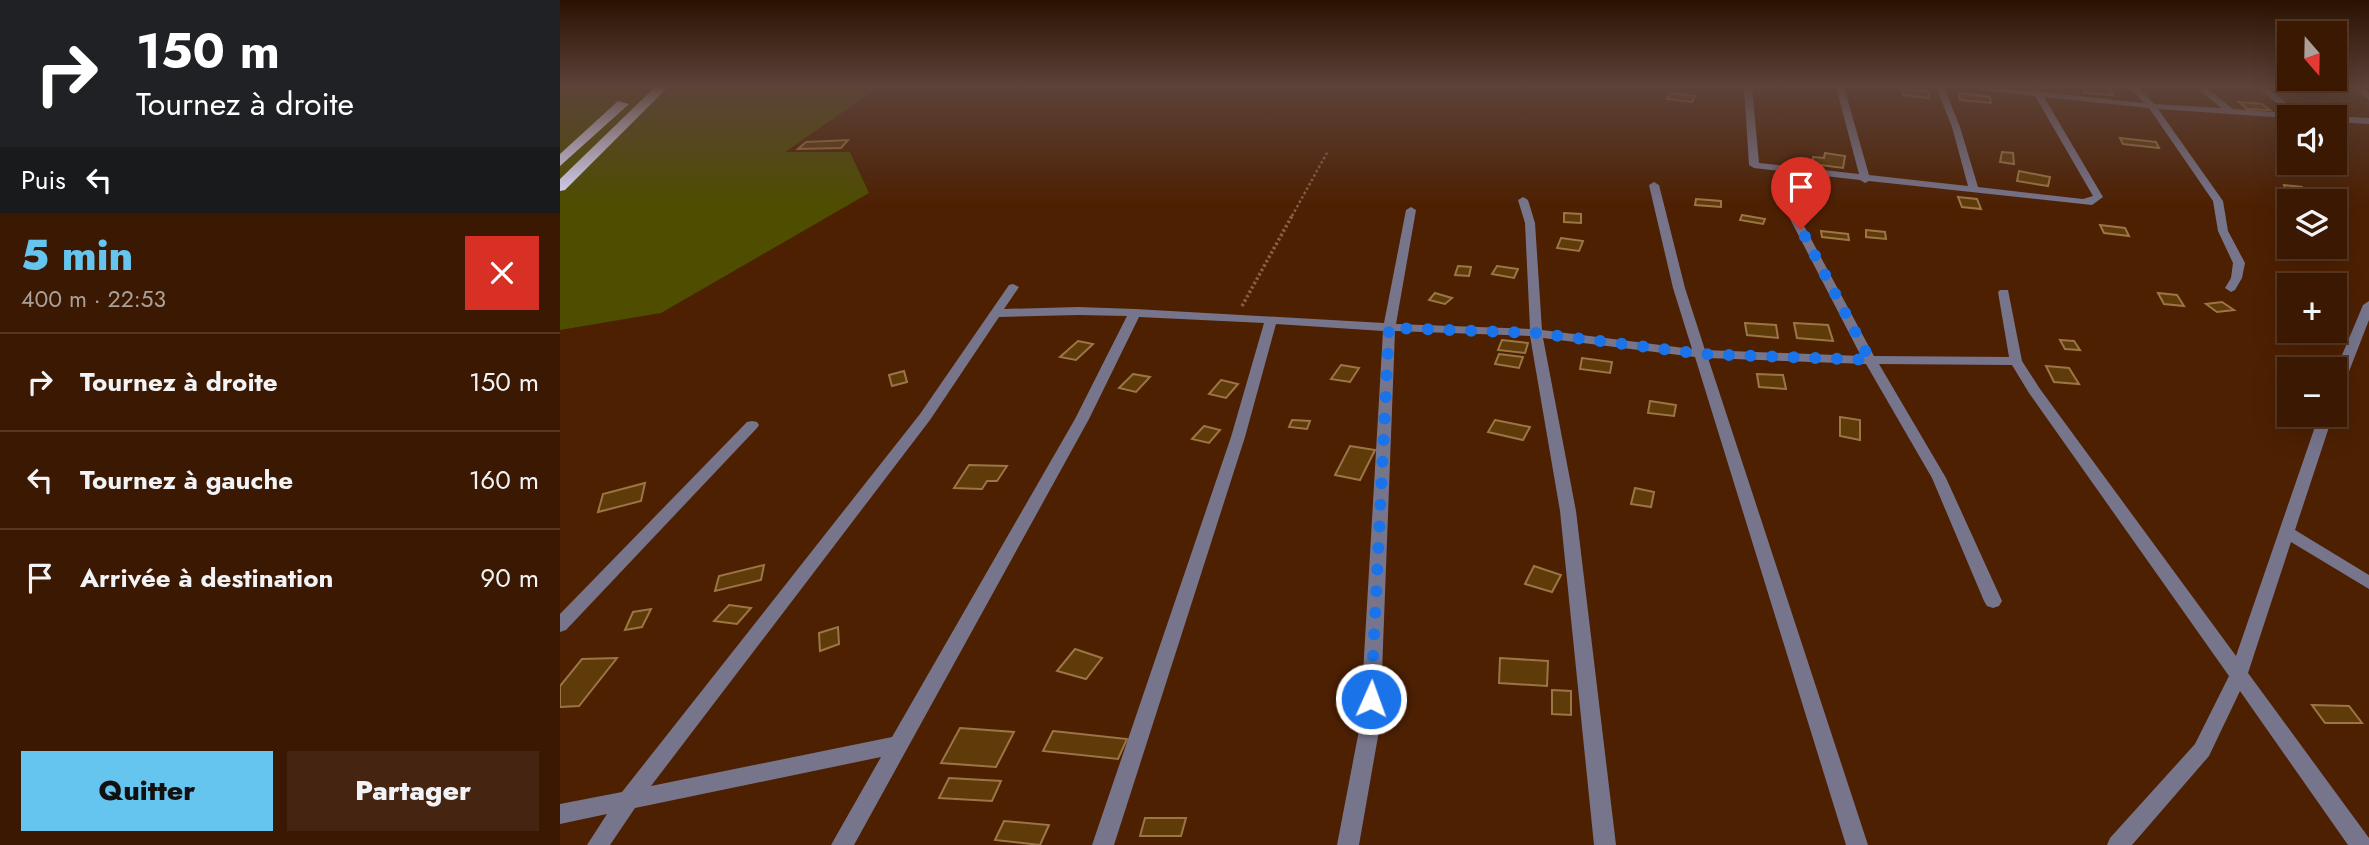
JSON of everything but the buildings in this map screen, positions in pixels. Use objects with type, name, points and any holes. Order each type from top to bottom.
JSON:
[{"type":"highway","points":[[560,162],[600,126]]},
{"type":"highway","points":[[560,187],[622,126]]},
{"type":"street","points":[[1750,126],[1752,163],[1758,167],[2092,202],[2098,197],[2058,126]]},
{"type":"street","points":[[1851,126],[1865,180]]},
{"type":"street","points":[[1956,126],[1974,190]]},
{"type":"street","points":[[2166,126],[2223,211],[2223,231],[2241,264],[2239,276],[2231,288]]},
{"type":"street","points":[[1785,171],[1786,197],[1791,211],[1870,360],[1939,478],[1993,601]]},
{"type":"street","points":[[1654,185],[1679,288],[1857,845]]},
{"type":"street","points":[[1522,200],[1530,223],[1536,333],[1568,511],[1605,845]]},
{"type":"street","points":[[1348,845],[1370,725],[1389,328],[1411,210]]},
{"type":"street","points":[[598,845],[629,799],[925,417],[1013,287]]},
{"type":"street","points":[[2004,292],[2016,360],[2238,676],[2361,845]]},
{"type":"street","points":[[2347,360],[2369,305]]},
{"type":"street","points":[[996,313],[1135,313],[1389,328],[1536,333],[1702,354],[1870,360],[2016,360]]},
{"type":"street","points":[[842,845],[1082,419],[1135,313]]},
{"type":"street","points":[[1102,845],[1238,437],[1271,320]]},
{"type":"street","points":[[560,625],[752,425]]},
{"type":"street","points":[[2118,845],[2202,750],[2238,676],[2288,533],[2294,502],[2322,427]]},
{"type":"street","points":[[2288,533],[2369,583]]},
{"type":"street","points":[[560,814],[900,744]]},
{"type":"path","points":[[1236,317],[1328,151]]},
{"type":"shaded area","points":[[560,126],[822,126],[785,152],[850,152],[869,193],[661,313],[560,330]]},
{"type":"route","points":[[1371,699],[1389,328],[1536,333],[1702,354],[1870,360],[1801,229]]}]
